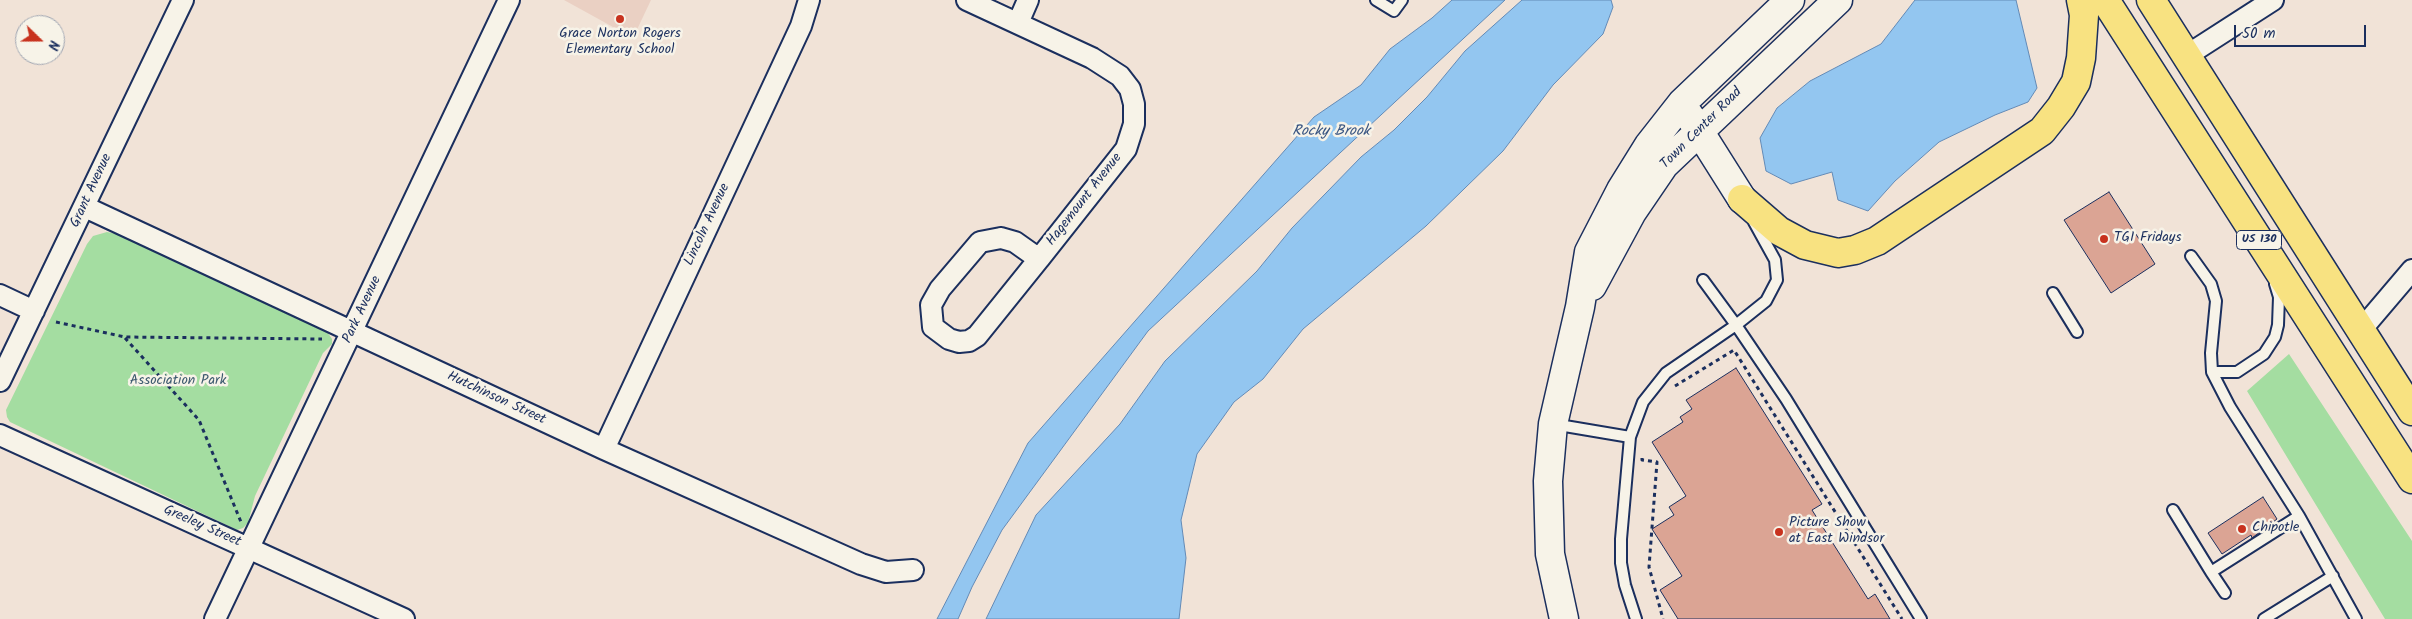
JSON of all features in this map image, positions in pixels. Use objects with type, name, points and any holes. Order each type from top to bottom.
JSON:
[{"type":"highway","points":[[1742,199],[1779,231],[1805,245],[1838,253],[1855,250],[1877,242],[2042,131],[2061,107],[2076,82],[2081,58],[2084,15],[2082,0]]},
{"type":"highway","name":"US 130","points":[[2105,0],[2412,479]]},
{"type":"highway","name":"US 130","points":[[2151,0],[2412,411]]},
{"type":"street","name":"Grant Avenue","points":[[0,381],[183,0]]},
{"type":"street","name":"Park Avenue","points":[[215,619],[353,332],[508,0]]},
{"type":"street","name":"Lincoln Avenue","points":[[604,449],[801,26],[809,0]]},
{"type":"street","name":"Hagemount Avenue","points":[[967,0],[1109,67],[1120,76],[1130,89],[1134,104],[1134,124],[1126,149],[1039,259],[978,336],[969,341],[959,342],[949,339],[933,327],[931,305],[940,289],[980,242],[1001,238],[1015,242],[1039,259]]},
{"type":"street","points":[[1018,23],[1028,0]]},
{"type":"street","name":"Town Center Road","points":[[1564,619],[1550,554],[1548,481],[1553,424],[1580,307],[1589,252],[1621,190],[1649,145],[1682,103],[1790,0]]},
{"type":"street","name":"Town Center Road","points":[[1580,307],[1632,212],[1664,165],[1698,130],[1838,0]]},
{"type":"street","points":[[2186,56],[2273,0]]},
{"type":"street","points":[[1682,103],[1742,199]]},
{"type":"street","name":"Hutchinson Street","points":[[85,207],[604,449],[861,564],[886,572],[913,570]]},
{"type":"street","points":[[2361,330],[2412,270]]},
{"type":"street","points":[[0,295],[34,311]]},
{"type":"street","name":"Greeley Street","points":[[0,435],[404,619]]},
{"type":"lane","points":[[1376,0],[1394,10],[1402,0]]},
{"type":"lane","points":[[1636,619],[1625,585],[1621,563],[1621,538],[1630,437],[1643,402],[1666,374],[1766,301],[1777,280],[1775,260],[1742,199]]},
{"type":"lane","points":[[2212,372],[2237,372],[2264,354],[2275,337],[2280,315],[2279,297],[2265,249]]},
{"type":"lane","points":[[2192,256],[2211,284],[2216,301],[2211,353],[2212,372],[2230,407],[2299,516],[2356,619]]},
{"type":"lane","points":[[1703,280],[1736,324],[1786,399],[1920,619]]},
{"type":"lane","points":[[2053,293],[2077,332]]},
{"type":"lane","points":[[1553,424],[1630,437]]},
{"type":"lane","points":[[2173,510],[2225,594]]},
{"type":"lane","points":[[2212,572],[2299,516]]},
{"type":"lane","points":[[2264,619],[2333,576]]},
{"type":"path","points":[[56,322],[125,337],[327,339]]},
{"type":"path","points":[[125,337],[199,420],[242,525]]},
{"type":"path","points":[[1672,387],[1734,350],[1902,619]]},
{"type":"path","points":[[1643,453],[1642,460],[1657,462],[1649,567],[1663,619]]},
{"type":"shaded area","name":"Grace Norton Rogers Elementary School","points":[[564,0],[651,0],[633,38]]},
{"type":"green space","name":"Association Park","points":[[107,232],[117,234],[328,333],[332,339],[332,344],[323,353],[255,496],[248,523],[243,528],[237,530],[10,422],[7,417],[6,410],[87,244],[93,236]]},
{"type":"green space","points":[[2289,354],[2412,541],[2412,619],[2385,619],[2247,391]]},
{"type":"water","name":"Rocky Brook","points":[[1452,0],[1505,0],[1148,331],[1002,530],[972,587],[958,619],[937,619],[1028,443],[1314,117],[1361,85],[1390,49],[1432,18]]},
{"type":"water","points":[[1522,0],[1611,0],[1613,7],[1603,34],[1553,85],[1503,151],[1426,226],[1303,329],[1263,379],[1234,402],[1197,454],[1181,520],[1186,558],[1179,619],[986,619],[1036,515],[1120,424],[1165,361],[1257,271],[1292,228],[1361,157],[1394,130],[1427,97],[1465,51]]},
{"type":"water","points":[[1915,0],[2016,0],[2037,88],[2028,102],[1995,115],[1939,142],[1895,181],[1868,211],[1838,200],[1832,172],[1791,184],[1766,171],[1760,138],[1777,108],[1810,81],[1881,44]]},
{"type":"building","points":[[2109,192],[2155,264],[2111,293],[2064,220]]},
{"type":"building","points":[[1736,368],[1822,504],[1812,510],[1868,599],[1875,594],[1890,619],[1678,619],[1660,590],[1682,576],[1652,529],[1674,515],[1669,507],[1686,496],[1652,442],[1683,422],[1680,417],[1692,409],[1686,400]]},
{"type":"building","name":"Chipotle","points":[[2263,497],[2277,519],[2252,538],[2251,535],[2222,554],[2208,533]]},
{"type":"place","name":"Grace Norton Rogers Elementary School","points":[[620,19]]},
{"type":"place","name":"TGI Fridays","points":[[2104,239]]},
{"type":"place","name":"Chipotle","points":[[2242,529]]},
{"type":"place","name":"Picture Show at East Windsor","points":[[1779,532]]}]
